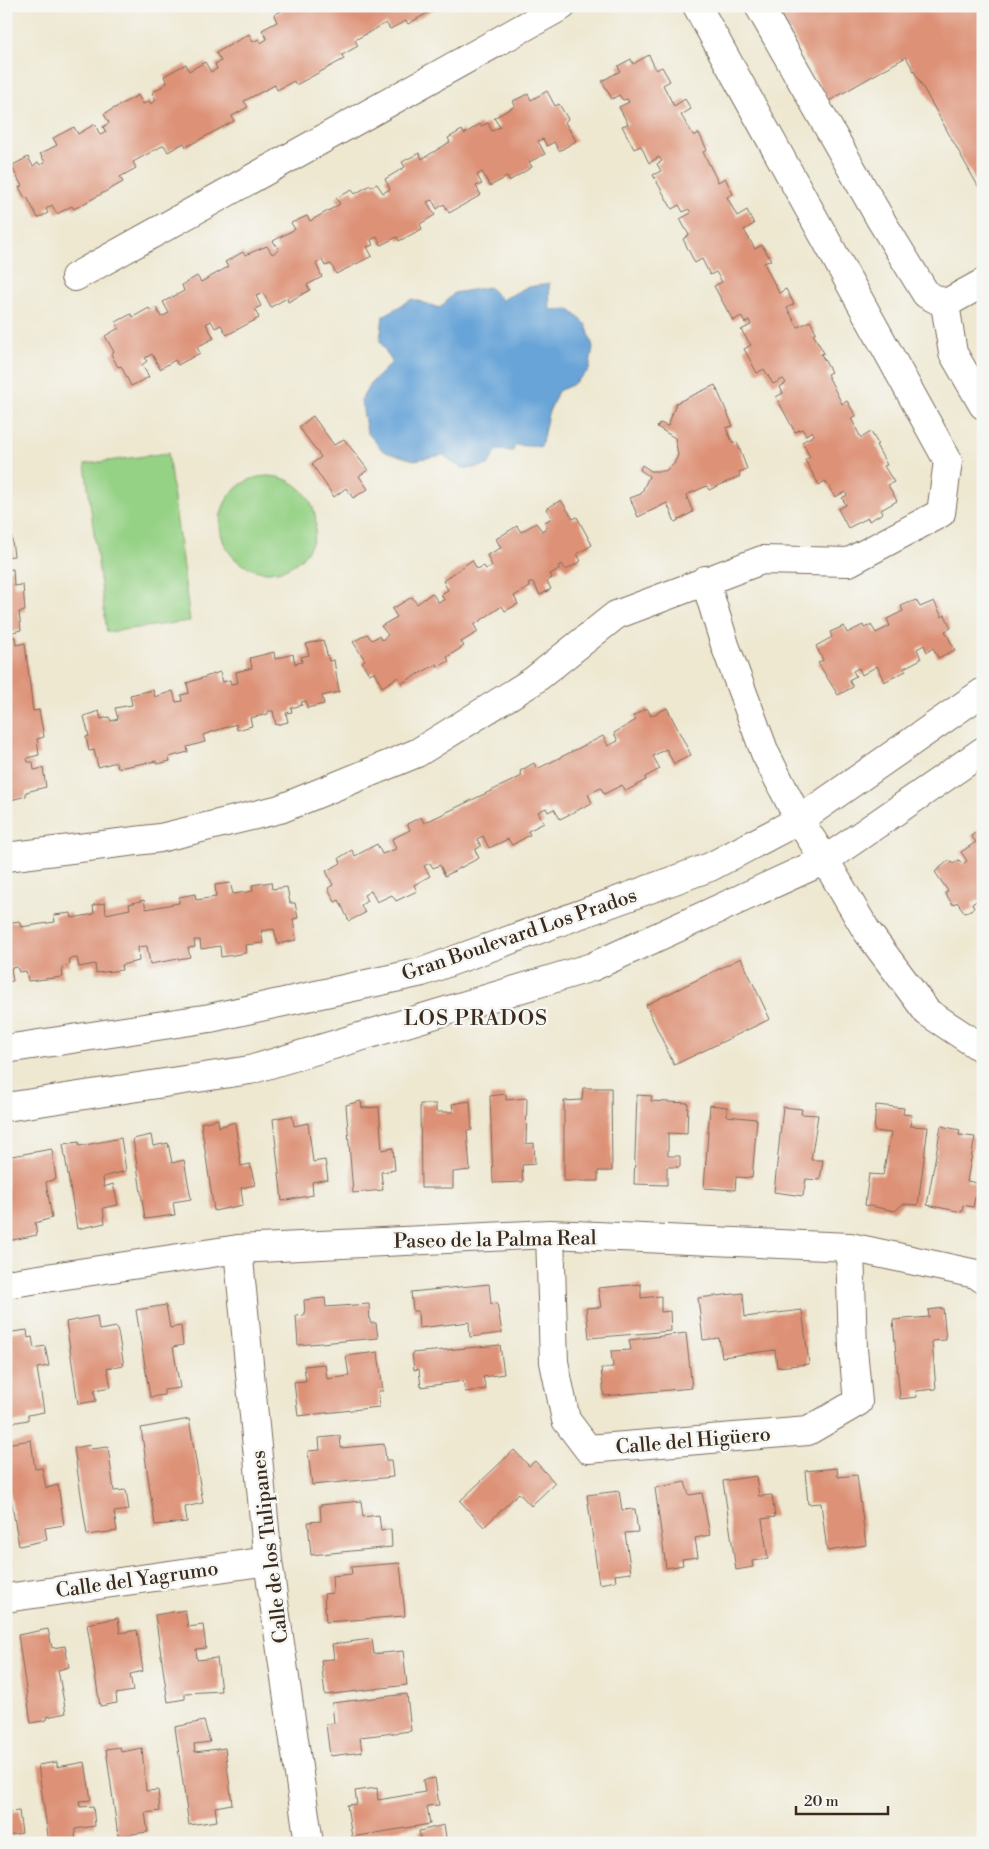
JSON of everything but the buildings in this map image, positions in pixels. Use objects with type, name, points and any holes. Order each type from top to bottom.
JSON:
[{"type":"street","points":[[75,277],[562,6]]},
{"type":"street","points":[[6,857],[160,838],[280,809],[417,753],[533,681],[616,615],[762,560],[849,562],[941,513],[948,461],[697,6]]},
{"type":"street","points":[[760,6],[882,222],[926,294],[945,304]]},
{"type":"street","points":[[945,304],[983,283]]},
{"type":"street","points":[[945,304],[953,353],[983,405]]},
{"type":"street","points":[[705,580],[725,646],[765,752],[799,820],[866,930],[927,1012],[983,1049]]},
{"type":"street","name":"Gran Boulevard Los Prados","points":[[6,1049],[210,1018],[422,972],[710,867],[799,820],[983,692]]},
{"type":"street","points":[[6,1107],[250,1070],[583,970],[825,860],[983,751]]},
{"type":"street","name":"Paseo de la Palma Real","points":[[6,1284],[238,1249],[550,1234],[850,1247],[976,1274],[983,1279]]},
{"type":"street","name":"Calle del Higüero","points":[[550,1234],[554,1362],[566,1420],[588,1449],[808,1431],[858,1402],[852,1349],[850,1247]]},
{"type":"street","name":"Calle de los Tulipanes","points":[[238,1249],[268,1561],[309,1843]]},
{"type":"street","name":"Calle del Yagrumo","points":[[6,1598],[268,1561]]},
{"type":"green space","points":[[168,453],[190,621],[107,632],[85,464]]},
{"type":"green space","points":[[268,476],[286,479],[302,490],[313,506],[316,524],[313,542],[302,558],[286,569],[268,572],[250,569],[234,558],[223,542],[220,524],[223,506],[234,490],[250,479]]},
{"type":"water","points":[[549,283],[550,310],[569,309],[586,324],[593,347],[589,370],[572,385],[558,391],[548,414],[541,447],[515,445],[513,451],[497,450],[488,465],[475,468],[460,467],[444,455],[414,460],[383,451],[367,432],[361,400],[371,383],[392,362],[380,341],[383,316],[412,299],[440,308],[454,293],[489,287],[502,300],[525,288]]},
{"type":"district","name":"LOS PRADOS","points":[[476,1018]]}]
